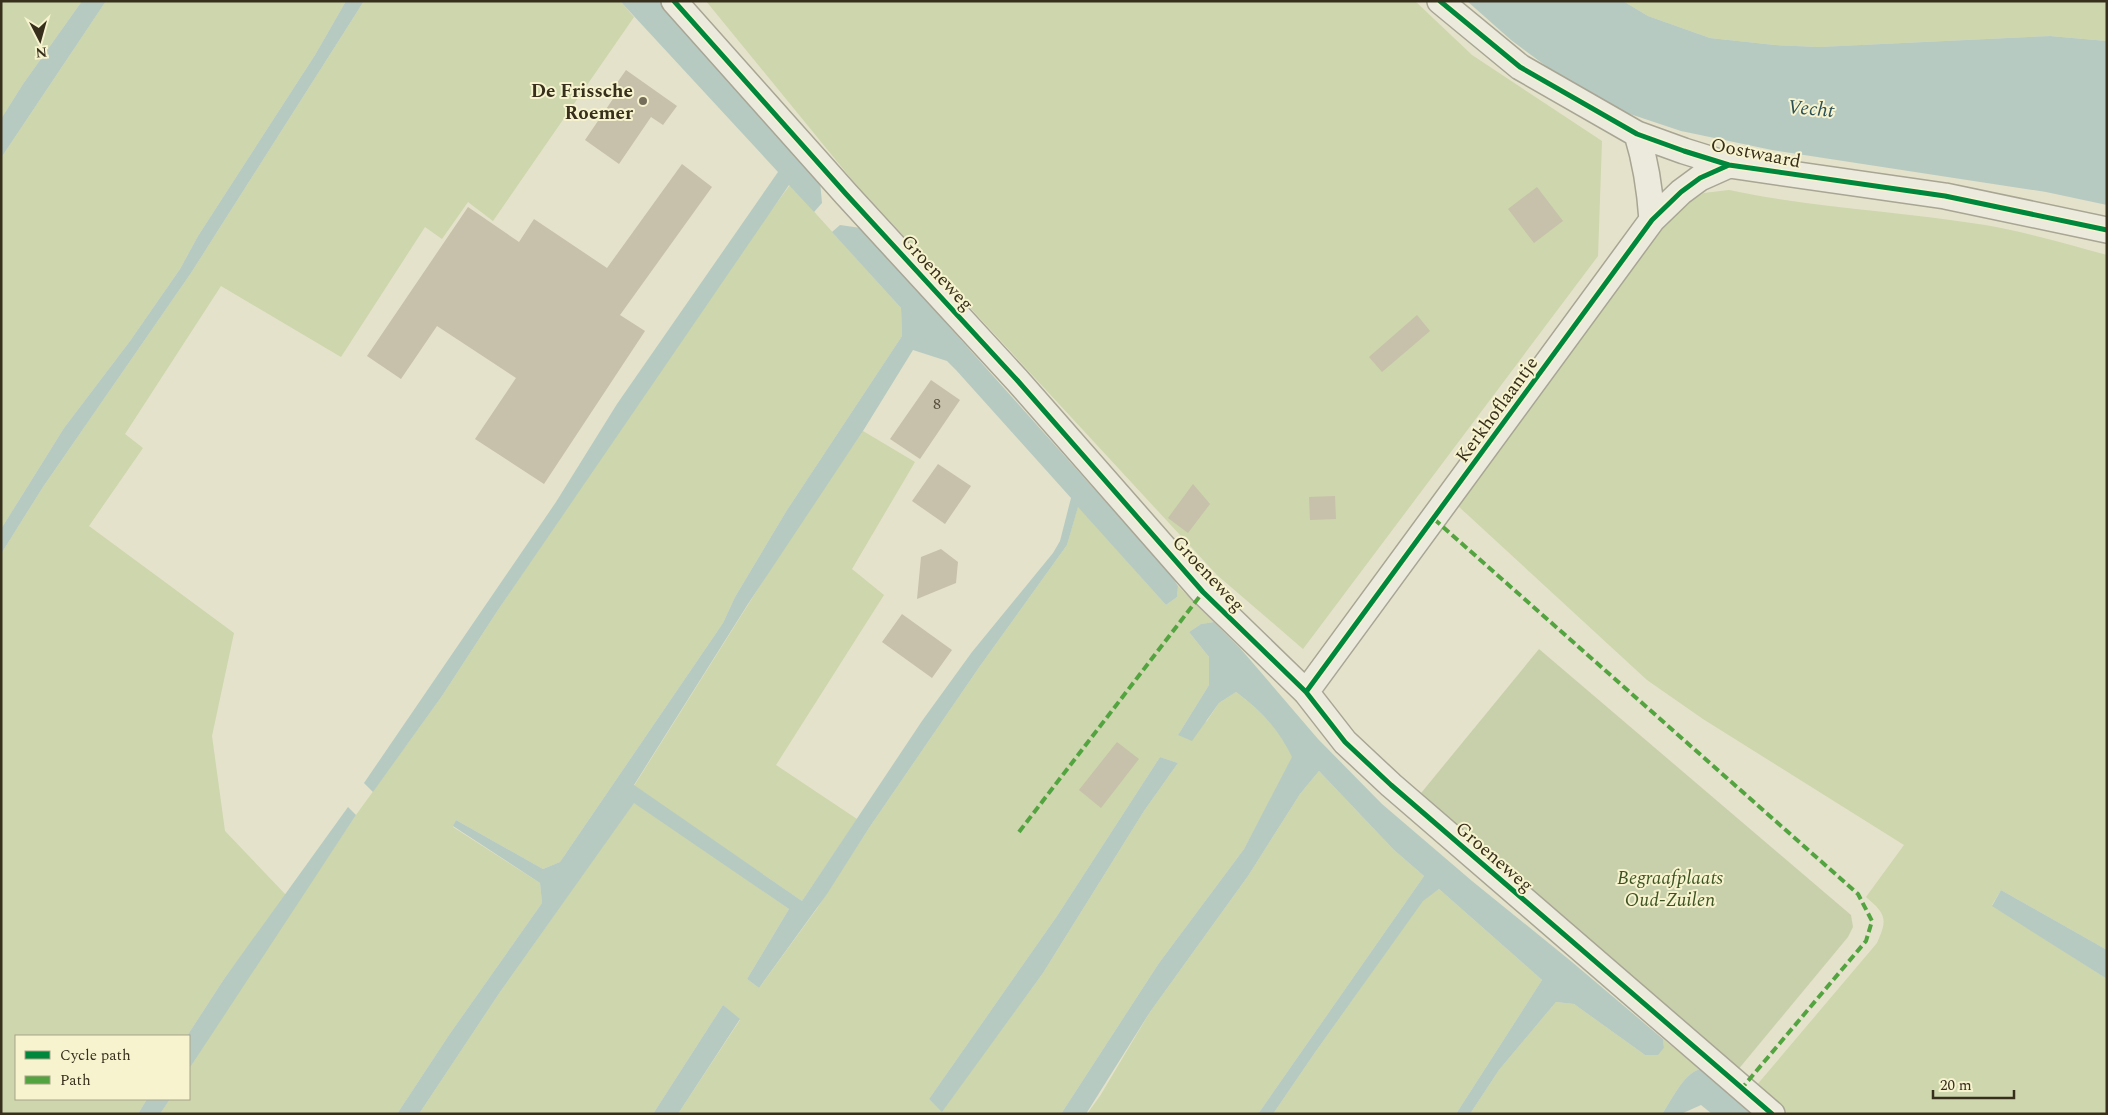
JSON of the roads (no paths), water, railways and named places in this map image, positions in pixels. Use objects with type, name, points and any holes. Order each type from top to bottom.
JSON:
[{"type":"street","name":"Groeneweg","points":[[674,1],[846,194],[1017,380],[1203,592],[1306,692],[1345,742],[1391,785],[1772,1114]]},
{"type":"street","name":"Oostwaard","points":[[1440,1],[1520,67],[1637,134],[1729,165],[1945,196],[2107,230]]},
{"type":"street","points":[[1637,134],[1645,160],[1652,220]]},
{"type":"street","name":"Kerkhoflaantje","points":[[1306,692],[1652,220],[1681,192],[1700,178],[1729,165]]},
{"type":"water","points":[[82,1],[106,1],[1,158],[1,119],[23,84]]},
{"type":"water","points":[[346,1],[364,1],[191,273],[43,487],[1,554],[1,529],[64,428],[130,341],[180,269],[198,236],[315,55]]},
{"type":"water","points":[[620,1],[660,1],[684,31],[820,181],[822,203],[814,212],[789,185],[498,610],[442,696],[373,792],[364,783],[556,502],[617,404],[778,172]]},
{"type":"water","name":"Vecht","points":[[1467,1],[1623,1],[1648,16],[1710,38],[1775,45],[1819,47],[2050,36],[2107,41],[2107,205],[2046,192],[1772,150],[1681,131],[1606,106],[1550,69],[1511,40]]},
{"type":"water","points":[[840,225],[861,228],[1170,574],[1178,586],[1177,597],[1166,605],[1078,507],[1067,545],[980,666],[869,828],[827,894],[759,988],[747,979],[789,909],[634,803],[500,992],[419,1114],[397,1114],[449,1035],[542,903],[540,883],[453,826],[456,820],[543,869],[560,862],[723,623],[735,597],[787,510],[902,336],[901,308],[832,232]],"holes":[[[913,350],[947,361],[1071,498],[1060,541],[1053,553],[972,652],[922,721],[802,901],[634,785],[748,604],[863,431]]]},
{"type":"water","points":[[1214,622],[1240,648],[1318,739],[1382,804],[1663,1039],[1664,1048],[1658,1055],[1645,1055],[1574,1004],[1556,1002],[1499,1070],[1470,1114],[1456,1114],[1542,980],[1439,889],[1423,901],[1273,1114],[1258,1114],[1424,876],[1394,850],[1319,771],[1300,794],[1248,876],[1150,1012],[1086,1114],[1061,1114],[1159,963],[1244,849],[1292,757],[1275,729],[1253,706],[1236,692],[1219,703],[1192,741],[1178,735],[1209,685],[1209,657],[1189,632],[1201,624]]},
{"type":"water","points":[[1160,757],[1178,763],[1144,811],[1043,973],[942,1112],[929,1099],[1057,916]]},
{"type":"water","points":[[348,807],[356,815],[190,1067],[190,1035],[188,1035],[224,979]]},
{"type":"water","points":[[2001,890],[2107,950],[2107,979],[1992,906]]},
{"type":"water","points":[[723,1005],[740,1019],[678,1114],[653,1114]]},
{"type":"water","points":[[1700,1069],[1752,1114],[1712,1114],[1701,1105],[1681,1114],[1662,1114],[1688,1076]]},
{"type":"water","points":[[146,1100],[169,1100],[160,1114],[138,1114]]},
{"type":"place","name":"De Frissche Roemer","points":[[643,101]]},
{"type":"park label","name":"Begraafplaats Oud-Zuilen","points":[[1670,888]]}]
